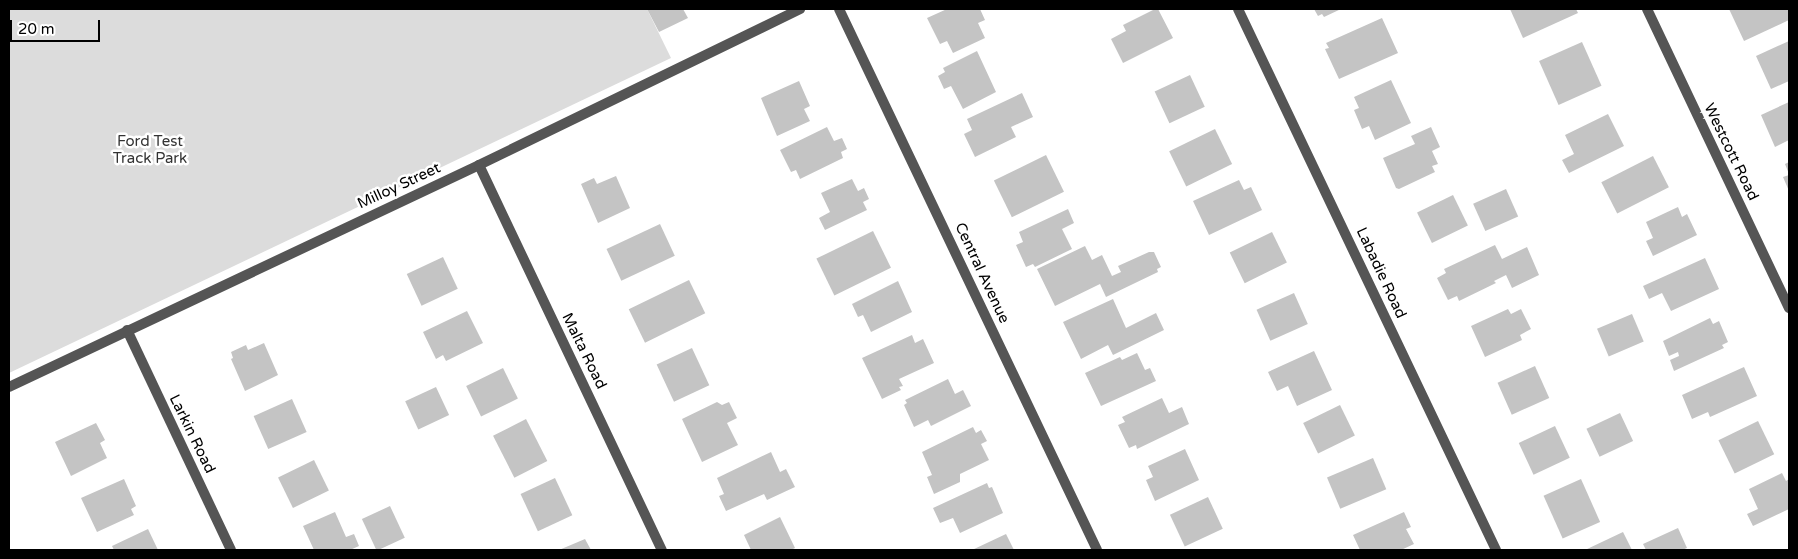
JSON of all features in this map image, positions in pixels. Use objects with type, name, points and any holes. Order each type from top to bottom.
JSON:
[{"type":"street","name":"Milloy Street","points":[[9,387],[479,166],[800,9]]},
{"type":"street","name":"Central Avenue","points":[[840,9],[1097,550]]},
{"type":"street","name":"Labadie Road","points":[[1238,9],[1496,550]]},
{"type":"street","name":"Westcott Road","points":[[1647,9],[1789,308]]},
{"type":"street","name":"Malta Road","points":[[479,166],[662,550]]},
{"type":"street","name":"Larkin Road","points":[[127,330],[232,550]]},
{"type":"green space","name":"Ford Test Track Park","points":[[9,9],[647,9],[671,58],[9,373]]},
{"type":"building","points":[[647,9],[683,9],[688,18],[659,32]]},
{"type":"building","points":[[947,9],[980,9],[985,20],[978,23],[985,38],[953,53],[947,41],[940,44],[927,18]]},
{"type":"building","points":[[1158,9],[1173,38],[1123,63],[1111,39],[1126,31],[1123,25]]},
{"type":"building","points":[[1314,9],[1341,9],[1324,17],[1322,14],[1318,16]]},
{"type":"building","points":[[1510,9],[1576,9],[1578,13],[1523,38]]},
{"type":"building","points":[[1729,9],[1789,9],[1789,20],[1744,41]]},
{"type":"building","points":[[1382,18],[1398,53],[1339,79],[1325,49],[1329,48],[1326,43]]},
{"type":"building","points":[[1789,41],[1789,81],[1771,89],[1756,56]]},
{"type":"building","points":[[1582,42],[1602,86],[1559,105],[1539,61]]},
{"type":"building","points":[[977,51],[996,92],[963,109],[951,86],[944,89],[938,76],[945,72],[943,68]]},
{"type":"building","points":[[1190,75],[1205,107],[1169,123],[1155,91]]},
{"type":"building","points":[[1391,80],[1411,123],[1375,140],[1369,126],[1362,129],[1354,110],[1359,108],[1354,97]]},
{"type":"building","points":[[799,81],[810,106],[804,109],[810,121],[777,136],[761,98]]},
{"type":"building","points":[[1022,93],[1033,117],[1011,127],[1016,137],[975,157],[964,134],[972,130],[967,119]]},
{"type":"building","points":[[1789,102],[1789,140],[1775,147],[1761,115]]},
{"type":"building","points":[[1608,114],[1624,146],[1569,173],[1562,160],[1574,154],[1565,135]]},
{"type":"building","points":[[827,127],[834,141],[842,138],[847,149],[841,152],[843,158],[800,179],[796,170],[791,172],[780,150]]},
{"type":"building","points":[[1431,127],[1440,147],[1432,151],[1438,164],[1432,166],[1435,172],[1399,189],[1396,188],[1383,158],[1415,144],[1411,136]]},
{"type":"building","points":[[1215,129],[1232,164],[1186,186],[1169,151]]},
{"type":"building","points":[[1046,155],[1064,192],[1012,217],[994,180]]},
{"type":"building","points":[[1653,156],[1669,187],[1617,214],[1601,182]]},
{"type":"building","points":[[1789,162],[1789,174],[1785,164]]},
{"type":"building","points":[[1789,175],[1789,191],[1783,177]]},
{"type":"building","points":[[616,176],[630,208],[598,223],[581,184],[594,178],[597,184]]},
{"type":"building","points":[[852,179],[858,191],[864,188],[869,199],[863,202],[867,210],[825,230],[819,218],[830,212],[821,193]]},
{"type":"building","points":[[1239,180],[1244,190],[1251,187],[1262,210],[1209,235],[1193,201]]},
{"type":"building","points":[[1506,189],[1518,216],[1485,231],[1473,204]]},
{"type":"building","points":[[1453,195],[1468,226],[1432,243],[1417,213]]},
{"type":"building","points":[[1678,207],[1682,217],[1687,214],[1697,235],[1653,256],[1646,241],[1653,238],[1646,222]]},
{"type":"building","points":[[1068,209],[1074,223],[1062,229],[1072,249],[1035,267],[1033,264],[1026,267],[1016,245],[1023,242],[1019,232]]},
{"type":"building","points":[[660,224],[675,256],[621,281],[607,249]]},
{"type":"building","points":[[873,231],[891,268],[834,295],[816,259]]},
{"type":"building","points":[[1272,232],[1287,263],[1245,283],[1230,253]]},
{"type":"building","points":[[1495,245],[1502,259],[1527,247],[1539,275],[1512,288],[1506,275],[1494,281],[1496,283],[1459,301],[1457,296],[1448,300],[1437,278],[1446,273],[1444,269]]},
{"type":"building","points":[[1085,246],[1092,260],[1102,255],[1112,276],[1121,272],[1118,266],[1149,252],[1154,252],[1161,267],[1157,269],[1158,272],[1106,297],[1100,284],[1055,306],[1037,269]]},
{"type":"building","points":[[443,257],[458,289],[422,306],[407,274]]},
{"type":"building","points":[[1705,258],[1719,289],[1671,311],[1662,293],[1649,299],[1643,286]]},
{"type":"building","points":[[689,280],[705,313],[645,343],[629,309]]},
{"type":"building","points":[[898,281],[912,312],[871,332],[863,315],[858,317],[852,304]]},
{"type":"building","points":[[1294,293],[1308,324],[1270,341],[1257,310]]},
{"type":"building","points":[[1113,299],[1126,328],[1156,313],[1164,330],[1113,355],[1108,345],[1081,359],[1063,322]]},
{"type":"building","points":[[1508,309],[1511,314],[1521,309],[1531,329],[1520,335],[1522,340],[1485,357],[1471,326]]},
{"type":"building","points":[[467,311],[483,343],[446,361],[443,355],[436,359],[423,332]]},
{"type":"building","points":[[1632,314],[1644,342],[1609,356],[1597,329]]},
{"type":"building","points":[[1710,318],[1713,324],[1719,321],[1728,342],[1722,345],[1724,348],[1674,371],[1670,360],[1679,356],[1678,352],[1669,356],[1663,341]]},
{"type":"building","points":[[912,335],[915,343],[923,339],[934,363],[899,379],[903,386],[899,387],[901,390],[882,399],[862,358]]},
{"type":"building","points":[[264,343],[278,375],[245,391],[231,359],[233,358],[231,352],[246,345],[248,350]]},
{"type":"building","points":[[692,348],[709,385],[674,402],[657,364]]},
{"type":"building","points":[[1314,351],[1332,390],[1297,406],[1288,386],[1277,391],[1268,372]]},
{"type":"building","points":[[1137,353],[1145,370],[1150,368],[1156,381],[1101,406],[1085,373],[1120,357],[1122,360]]},
{"type":"building","points":[[1535,366],[1549,398],[1512,415],[1498,383]]},
{"type":"building","points":[[1744,367],[1757,396],[1710,417],[1708,412],[1692,419],[1682,395]]},
{"type":"building","points":[[503,368],[518,399],[481,417],[466,386]]},
{"type":"building","points":[[948,379],[955,394],[963,390],[971,406],[931,426],[928,420],[914,427],[904,405],[907,403],[905,400]]},
{"type":"building","points":[[436,387],[449,415],[418,429],[405,401]]},
{"type":"building","points":[[1162,398],[1169,413],[1182,407],[1189,424],[1137,449],[1136,445],[1129,448],[1118,425],[1125,422],[1122,417]]},
{"type":"building","points":[[292,399],[307,432],[268,449],[254,416]]},
{"type":"building","points":[[717,402],[722,405],[729,402],[737,418],[727,423],[738,445],[702,462],[682,419]]},
{"type":"building","points":[[1340,405],[1355,436],[1318,454],[1303,423]]},
{"type":"building","points":[[1620,413],[1633,441],[1600,457],[1586,429]]},
{"type":"building","points":[[526,419],[547,461],[514,478],[493,436]]},
{"type":"building","points":[[1758,421],[1774,454],[1735,474],[1718,440]]},
{"type":"building","points":[[96,423],[105,440],[100,443],[107,458],[71,476],[55,442]]},
{"type":"building","points":[[1555,426],[1570,458],[1534,475],[1519,443]]},
{"type":"building","points":[[973,427],[976,433],[981,430],[987,441],[981,444],[989,460],[960,474],[960,482],[934,494],[927,477],[932,475],[922,452]]},
{"type":"building","points":[[1185,449],[1199,480],[1155,501],[1146,480],[1153,477],[1148,466]]},
{"type":"building","points":[[771,452],[780,472],[786,469],[795,487],[767,500],[764,494],[726,511],[719,496],[724,494],[717,478]]},
{"type":"building","points":[[1373,458],[1386,489],[1340,509],[1327,478]]},
{"type":"building","points":[[314,460],[329,491],[293,508],[278,478]]},
{"type":"building","points":[[1782,473],[1786,481],[1789,479],[1789,509],[1753,526],[1747,514],[1758,509],[1749,489]]},
{"type":"building","points":[[555,478],[572,515],[538,531],[521,494]]},
{"type":"building","points":[[124,479],[136,506],[131,509],[134,515],[97,532],[81,498]]},
{"type":"building","points":[[1581,479],[1600,522],[1563,539],[1544,496]]},
{"type":"building","points":[[987,483],[989,488],[992,487],[1003,513],[960,533],[953,518],[940,523],[933,508]]},
{"type":"building","points":[[1208,497],[1223,529],[1185,546],[1170,515]]},
{"type":"building","points":[[390,506],[405,538],[376,550],[362,519]]},
{"type":"building","points":[[335,512],[346,537],[354,534],[359,546],[350,550],[314,550],[303,526]]},
{"type":"building","points":[[1404,512],[1411,527],[1406,529],[1414,544],[1401,550],[1360,550],[1353,535]]},
{"type":"building","points":[[780,517],[795,548],[791,550],[751,550],[744,535]]},
{"type":"building","points":[[1678,528],[1687,548],[1682,550],[1646,550],[1643,544]]},
{"type":"building","points":[[148,529],[158,550],[114,550],[112,546]]},
{"type":"building","points":[[1623,532],[1632,550],[1585,550]]},
{"type":"building","points":[[1006,534],[1014,550],[972,550]]},
{"type":"building","points":[[585,539],[591,550],[559,550]]}]
